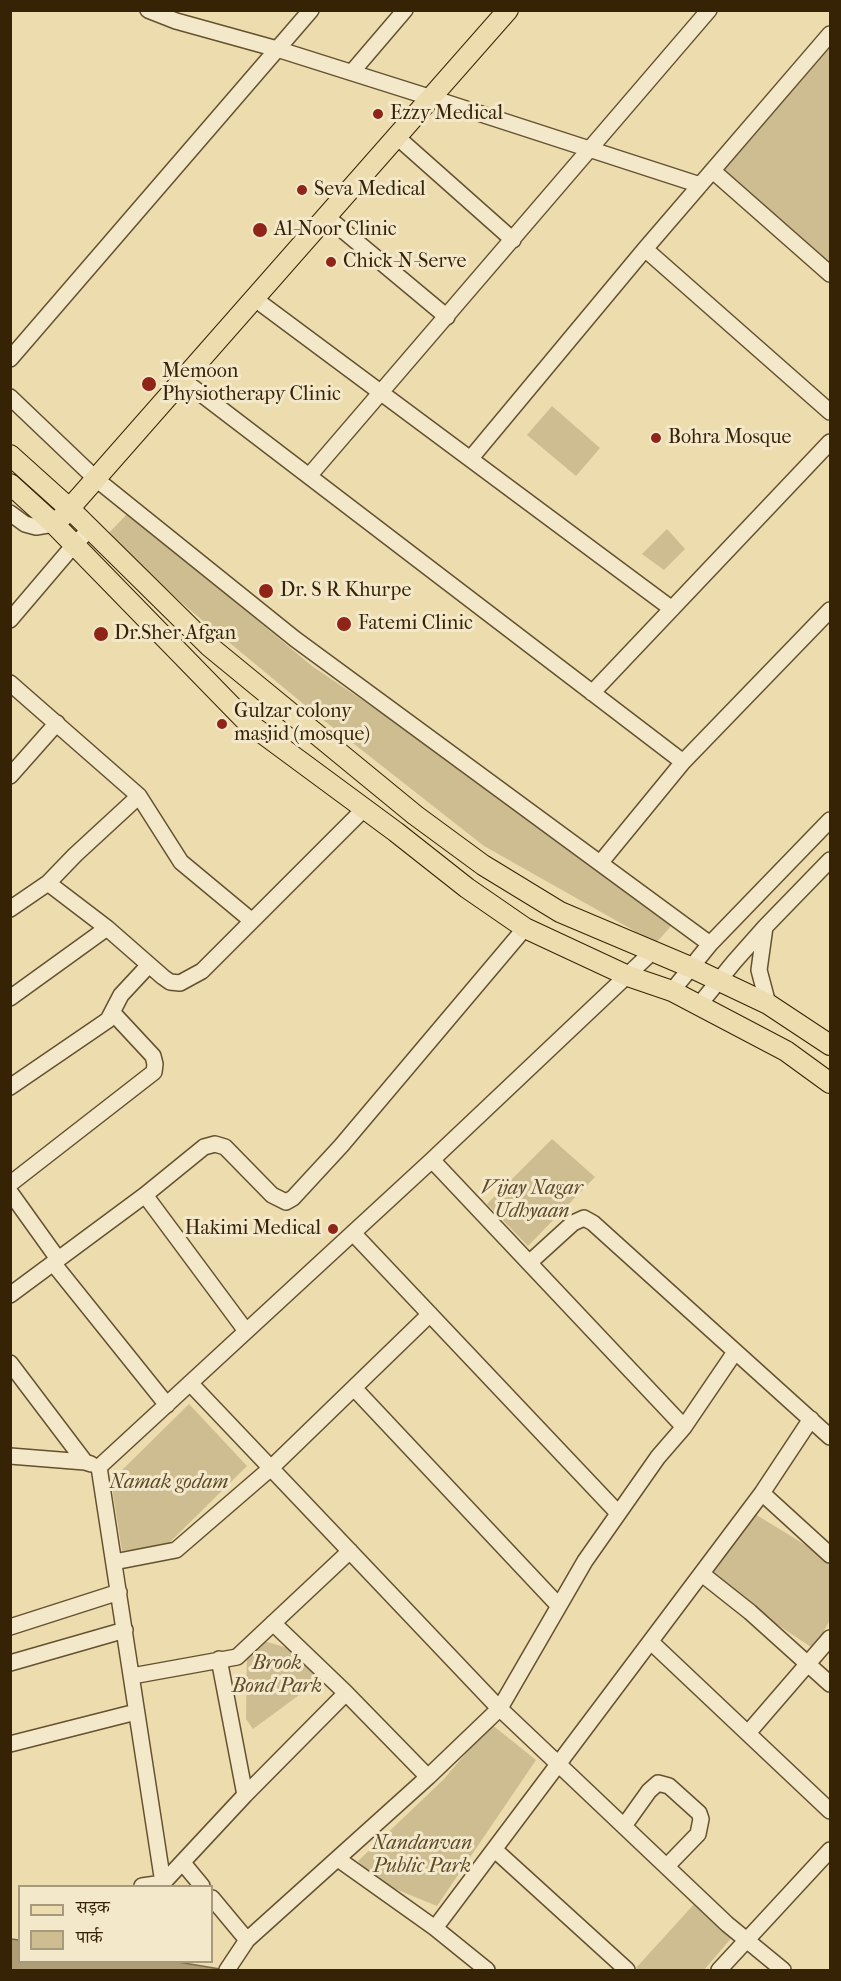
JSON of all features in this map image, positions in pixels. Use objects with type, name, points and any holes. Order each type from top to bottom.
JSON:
[{"type":"main road","points":[[54,524],[70,509],[508,10]]},
{"type":"main road","points":[[17,462],[70,509],[209,646],[415,815],[483,865],[560,912],[768,1004],[831,1045]]},
{"type":"main road","points":[[11,485],[54,524],[247,722],[467,888],[525,928],[628,976],[672,991],[786,1052],[831,1083]]},
{"type":"street","points":[[148,10],[181,16],[700,186]]},
{"type":"street","points":[[10,359],[311,10]]},
{"type":"street","points":[[352,72],[405,10]]},
{"type":"street","points":[[309,476],[709,10]]},
{"type":"street","points":[[471,458],[645,249],[831,34]]},
{"type":"street","points":[[397,137],[513,240]]},
{"type":"street","points":[[712,171],[831,274]]},
{"type":"street","points":[[327,217],[447,317]]},
{"type":"street","points":[[645,249],[831,412]]},
{"type":"street","points":[[255,299],[672,609]]},
{"type":"street","points":[[183,380],[683,762]]},
{"type":"street","points":[[10,397],[96,479],[295,639],[710,944]]},
{"type":"street","points":[[592,693],[831,442]]},
{"type":"street","points":[[10,513],[25,524],[36,527],[54,524]]},
{"type":"street","points":[[10,620],[90,529]]},
{"type":"street","points":[[601,862],[683,762],[831,610]]},
{"type":"street","points":[[10,683],[139,796],[181,862],[252,921]]},
{"type":"street","points":[[10,776],[57,723]]},
{"type":"street","points":[[10,909],[48,883],[139,796]]},
{"type":"street","points":[[48,883],[107,928],[148,966],[170,982],[180,983],[202,971],[364,809]]},
{"type":"street","points":[[672,991],[710,944],[831,820]]},
{"type":"street","points":[[699,1005],[765,927],[831,860]]},
{"type":"street","points":[[765,927],[759,970],[768,1004]]},
{"type":"street","points":[[10,998],[107,928]]},
{"type":"street","points":[[10,1295],[145,1195],[204,1147],[215,1144],[225,1147],[272,1195],[286,1202],[292,1198],[341,1146],[525,928]]},
{"type":"street","points":[[10,1456],[92,1465],[167,1405],[432,1160],[652,952]]},
{"type":"street","points":[[10,1087],[108,1020],[121,995],[148,966]]},
{"type":"street","points":[[10,1184],[154,1072],[153,1056],[113,1013]]},
{"type":"street","points":[[432,1160],[684,1426]]},
{"type":"street","points":[[10,1192],[55,1261],[167,1405]]},
{"type":"street","points":[[145,1195],[246,1331]]},
{"type":"street","points":[[529,1263],[573,1223],[584,1218],[593,1223],[831,1437]]},
{"type":"street","points":[[353,1233],[618,1513]]},
{"type":"street","points":[[114,1562],[176,1550],[271,1468],[430,1314]]},
{"type":"street","points":[[226,1971],[244,1946],[500,1708],[585,1561],[657,1456],[684,1426],[735,1352]]},
{"type":"street","points":[[10,1363],[92,1465],[114,1562],[163,1883]]},
{"type":"street","points":[[190,1383],[500,1708],[747,1941],[783,1971]]},
{"type":"street","points":[[354,1388],[559,1606]]},
{"type":"street","points":[[435,1928],[702,1574],[762,1492],[811,1419]]},
{"type":"street","points":[[762,1492],[831,1555]]},
{"type":"street","points":[[132,1676],[237,1657],[350,1551]]},
{"type":"street","points":[[702,1574],[750,1612],[831,1684]]},
{"type":"street","points":[[10,1627],[119,1592]]},
{"type":"street","points":[[273,1623],[428,1777]]},
{"type":"street","points":[[10,1664],[125,1630]]},
{"type":"street","points":[[748,1733],[831,1638]]},
{"type":"street","points":[[651,1642],[831,1811]]},
{"type":"street","points":[[219,1659],[245,1795]]},
{"type":"street","points":[[152,1885],[163,1883],[245,1795],[346,1693]]},
{"type":"street","points":[[10,1744],[136,1712]]},
{"type":"street","points":[[624,1826],[649,1791],[658,1783],[669,1786],[702,1819],[694,1841],[667,1866]]},
{"type":"street","points":[[495,1850],[627,1971]]},
{"type":"street","points":[[719,1971],[831,1850]]},
{"type":"street","points":[[338,1859],[435,1928],[487,1971]]},
{"type":"street","points":[[183,1863],[200,1885]]},
{"type":"street","points":[[213,1900],[244,1946]]},
{"type":"green space","points":[[830,38],[830,264],[723,171]]},
{"type":"green space","points":[[552,406],[600,448],[576,476],[527,435]]},
{"type":"green space","points":[[128,513],[312,666],[458,765],[671,926],[656,943],[484,846],[312,711],[190,610],[106,536]]},
{"type":"green space","points":[[667,529],[685,549],[664,570],[642,554]]},
{"type":"green space","name":"Vijay Nagar Udhyaan","points":[[552,1139],[595,1177],[528,1246],[487,1204]]},
{"type":"green space","name":"Namak godam","points":[[189,1404],[247,1466],[167,1545],[122,1551],[111,1481]]},
{"type":"green space","points":[[750,1511],[830,1560],[830,1620],[814,1649],[709,1579]]},
{"type":"green space","name":"Brook Bond Park","points":[[257,1639],[291,1649],[325,1676],[253,1729],[246,1719],[247,1651]]},
{"type":"green space","name":"Nandanvan Public Park","points":[[491,1724],[536,1760],[437,1906],[376,1881],[358,1861],[443,1780]]},
{"type":"green space","points":[[696,1902],[734,1935],[704,1970],[638,1970],[636,1968]]},
{"type":"shaded area","points":[[11,1939],[18,1940],[18,1963],[184,1963],[226,1970],[11,1970]]},
{"type":"place","name":"Ezzy Medical","points":[[378,114]]},
{"type":"place","name":"Seva Medical","points":[[302,190]]},
{"type":"place","name":"Al-Noor Clinic","points":[[260,230]]},
{"type":"place","name":"Chick-N-Serve","points":[[331,262]]},
{"type":"place","name":"Memoon Physiotherapy Clinic","points":[[149,384]]},
{"type":"place","name":"Bohra Mosque","points":[[656,438]]},
{"type":"place","name":"Dr. S R Khurpe","points":[[266,591]]},
{"type":"place","name":"Fatemi Clinic","points":[[344,624]]},
{"type":"place","name":"Dr.Sher Afgan","points":[[101,634]]},
{"type":"place","name":"Gulzar colony masjid (mosque)","points":[[222,724]]},
{"type":"place","name":"Hakimi Medical","points":[[333,1229]]}]
